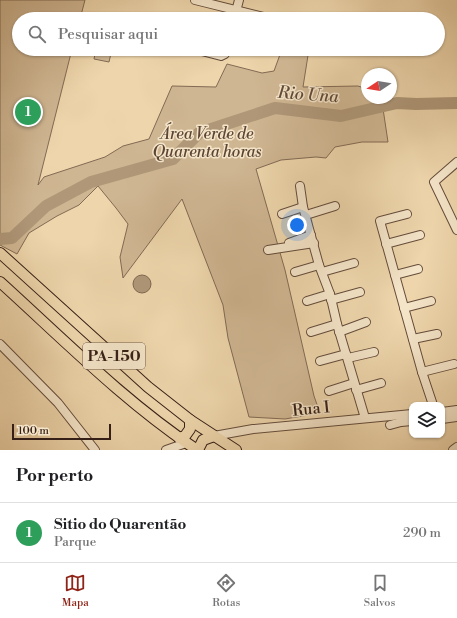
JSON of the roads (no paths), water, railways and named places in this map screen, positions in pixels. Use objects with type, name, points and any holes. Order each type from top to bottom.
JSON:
[{"type":"main road","name":"PA-150","points":[[0,253],[148,387],[190,420],[236,450]]},
{"type":"main road","name":"PA-150","points":[[0,282],[128,398],[197,450]]},
{"type":"main road","points":[[182,440],[190,429],[190,420]]},
{"type":"main road","points":[[197,450],[203,440],[214,436]]},
{"type":"street","points":[[195,0],[244,12]]},
{"type":"street","points":[[236,10],[239,0]]},
{"type":"street","points":[[457,162],[434,182],[454,217],[457,230]]},
{"type":"street","points":[[300,186],[312,239],[365,418]]},
{"type":"street","points":[[282,214],[335,206]]},
{"type":"street","points":[[407,214],[380,221],[422,372],[432,402]]},
{"type":"street","points":[[386,244],[420,235]]},
{"type":"street","points":[[287,244],[312,239]]},
{"type":"street","points":[[268,250],[312,239]]},
{"type":"street","points":[[295,272],[354,263]]},
{"type":"street","points":[[395,275],[418,269]]},
{"type":"street","points":[[307,301],[360,292]]},
{"type":"street","points":[[404,308],[431,301]]},
{"type":"street","points":[[312,332],[366,322]]},
{"type":"street","points":[[413,340],[437,334]]},
{"type":"street","points":[[0,344],[58,403],[95,450]]},
{"type":"street","points":[[320,361],[374,352]]},
{"type":"street","points":[[422,372],[454,364]]},
{"type":"street","points":[[329,391],[381,383]]},
{"type":"street","points":[[445,412],[457,410]]},
{"type":"street","name":"Rua I","points":[[214,436],[253,429],[409,414]]},
{"type":"street","points":[[445,419],[457,418]]},
{"type":"street","points":[[390,425],[409,421]]},
{"type":"street","points":[[166,450],[182,440]]},
{"type":"street","points":[[453,450],[457,447]]},
{"type":"waterway","name":"Rio Una","points":[[0,239],[12,238],[46,206],[91,182],[173,159],[199,133],[275,108],[341,116],[397,103],[457,103]]},
{"type":"place","name":"Sitio do Quarentão","points":[[28,112]]},
{"type":"park label","name":"Área Verde de Quarenta horas","points":[[207,143]]}]
